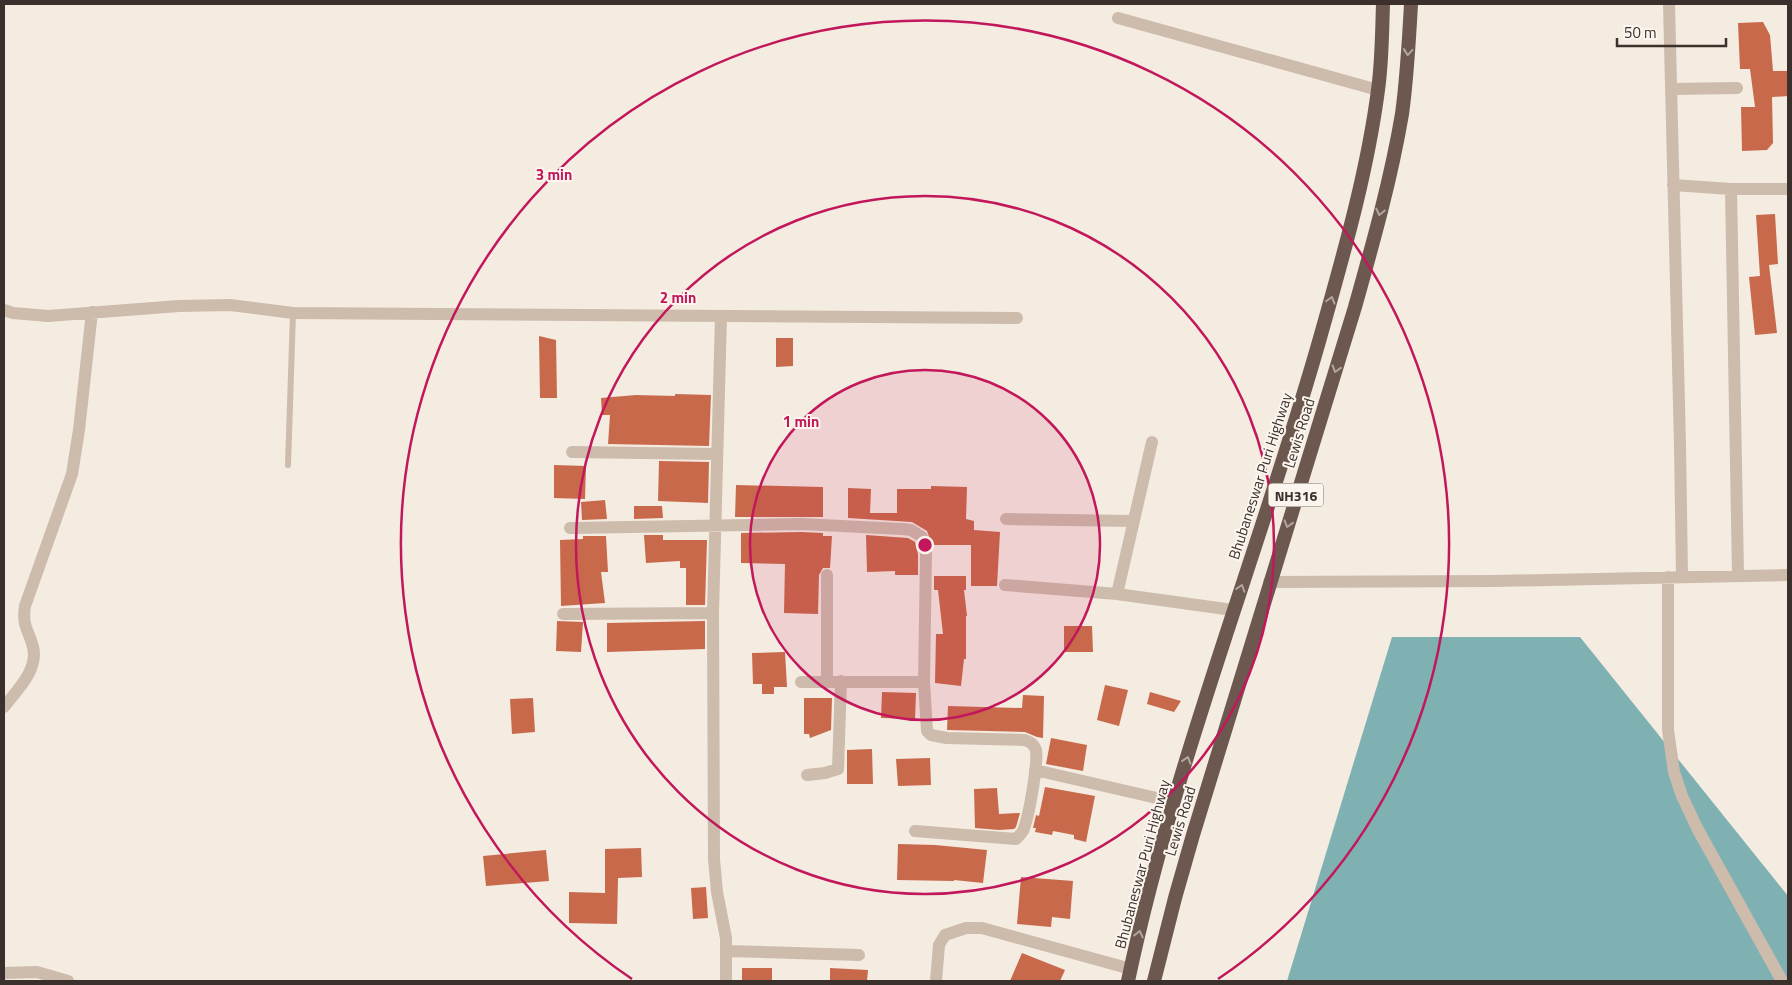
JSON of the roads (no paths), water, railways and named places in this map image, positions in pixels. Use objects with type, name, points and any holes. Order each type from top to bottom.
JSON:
[{"type":"highway","name":"Bhubaneswar Puri Highway","points":[[1129,975],[1153,872],[1234,610],[1302,401],[1341,266],[1360,187],[1378,90],[1383,4]]},
{"type":"highway","name":"Lewis Road","points":[[1154,981],[1190,844],[1355,307],[1376,232],[1402,113],[1411,4]]},
{"type":"street","points":[[1669,4],[1682,576]]},
{"type":"street","points":[[1118,18],[1378,90]]},
{"type":"street","points":[[1672,88],[1737,88]]},
{"type":"street","points":[[1673,185],[1730,189],[1788,189]]},
{"type":"street","points":[[1730,189],[1738,575]]},
{"type":"street","points":[[4,310],[13,313],[48,316],[179,306],[230,305],[293,313],[1017,318]]},
{"type":"street","points":[[4,707],[31,670],[34,660],[34,650],[25,630],[23,619],[72,474],[79,430],[92,312]]},
{"type":"street","points":[[721,316],[713,613],[714,860],[717,892],[728,951],[726,981]]},
{"type":"street","points":[[1117,594],[1152,442]]},
{"type":"street","points":[[572,452],[716,454]]},
{"type":"street","points":[[1006,519],[1133,521]]},
{"type":"street","points":[[570,528],[801,524],[902,528],[918,533],[922,538],[926,553],[924,682],[927,731],[931,735],[947,738],[1025,740],[1032,743],[1036,749],[1035,770],[1026,822],[1022,833],[1016,839],[915,831]]},
{"type":"street","points":[[827,575],[827,681]]},
{"type":"street","points":[[1269,582],[1429,582],[1788,575]]},
{"type":"street","points":[[1668,577],[1668,722],[1674,772],[1682,796],[1698,828],[1782,981]]},
{"type":"street","points":[[1005,585],[1117,594],[1234,610]]},
{"type":"street","points":[[563,614],[713,613]]},
{"type":"street","points":[[807,775],[838,769],[841,681]]},
{"type":"street","points":[[801,682],[924,682]]},
{"type":"street","points":[[1035,770],[1174,802]]},
{"type":"street","points":[[936,981],[939,945],[945,935],[966,928],[982,928],[1129,975]]},
{"type":"street","points":[[728,951],[859,955]]},
{"type":"street","points":[[4,973],[37,972],[68,981]]},
{"type":"lane","points":[[288,465],[293,313]]},
{"type":"water","points":[[1392,637],[1580,637],[1788,896],[1788,981],[1287,981]]}]
